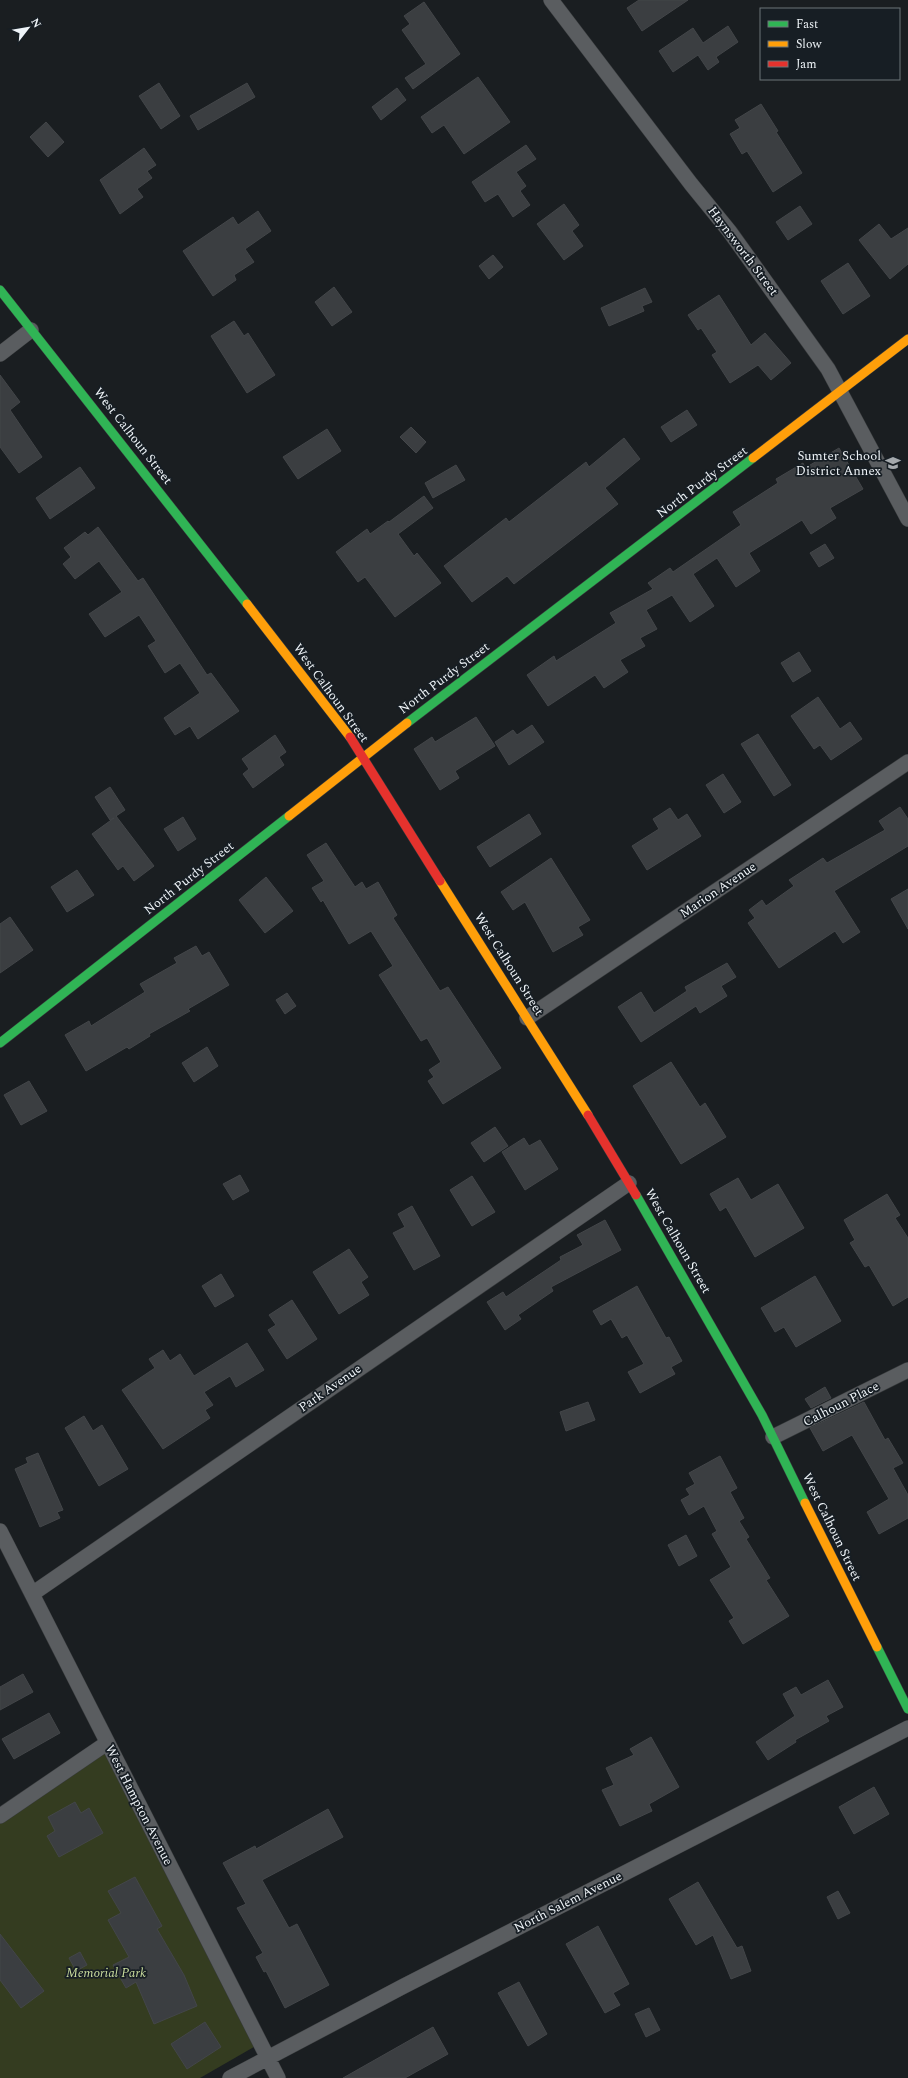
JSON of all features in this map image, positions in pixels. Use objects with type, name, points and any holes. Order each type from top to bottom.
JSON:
[{"type":"street","name":"Haynsworth Street","points":[[552,0],[690,184],[748,256],[828,369],[908,519]]},
{"type":"street","name":"West Calhoun Street","points":[[0,290],[347,733],[629,1183],[773,1438],[908,1709]]},
{"type":"street","points":[[0,354],[31,330]]},
{"type":"street","name":"North Purdy Street","points":[[0,1043],[362,758],[908,339]]},
{"type":"street","name":"Marion Avenue","points":[[527,1018],[908,762]]},
{"type":"street","name":"Park Avenue","points":[[32,1594],[629,1183]]},
{"type":"street","name":"Calhoun Place","points":[[773,1438],[908,1370]]},
{"type":"street","name":"West Hampton Avenue","points":[[0,1531],[278,2078]]},
{"type":"street","name":"North Salem Avenue","points":[[230,2078],[402,1987],[908,1728]]},
{"type":"street","points":[[0,1816],[108,1743]]},
{"type":"green space","name":"Memorial Park","points":[[107,1743],[261,2043],[200,2078],[0,2078],[0,1816]]},
{"type":"building","points":[[639,0],[688,0],[642,31],[627,8]]},
{"type":"building","points":[[424,2],[460,54],[413,89],[405,78],[426,64],[402,30],[410,24],[404,16]]},
{"type":"building","points":[[728,26],[738,42],[716,57],[719,62],[708,70],[698,55],[673,72],[659,51],[693,28],[703,43]]},
{"type":"building","points":[[478,77],[510,122],[464,154],[444,125],[432,133],[421,117]]},
{"type":"building","points":[[159,83],[180,116],[161,129],[139,96]]},
{"type":"building","points":[[247,83],[255,97],[198,130],[190,116]]},
{"type":"building","points":[[397,88],[406,100],[381,120],[372,107]]},
{"type":"building","points":[[761,104],[778,131],[776,132],[802,173],[773,192],[747,151],[742,154],[730,134],[740,128],[735,120]]},
{"type":"building","points":[[46,122],[64,142],[48,157],[30,137]]},
{"type":"building","points":[[526,145],[536,159],[516,172],[526,186],[520,191],[530,205],[513,217],[498,194],[485,202],[472,182]]},
{"type":"building","points":[[144,148],[156,165],[147,171],[152,178],[137,189],[143,197],[120,214],[100,180]]},
{"type":"building","points":[[564,204],[579,225],[572,231],[583,246],[564,260],[537,224]]},
{"type":"building","points":[[800,206],[812,224],[788,240],[776,222]]},
{"type":"building","points":[[258,211],[271,231],[245,249],[254,262],[234,275],[236,280],[213,296],[183,251],[233,217],[238,225]]},
{"type":"building","points":[[879,224],[891,239],[908,228],[908,264],[890,279],[859,240]]},
{"type":"building","points":[[493,255],[503,267],[489,279],[479,266]]},
{"type":"building","points":[[848,263],[870,296],[843,314],[821,281]]},
{"type":"building","points":[[334,287],[352,312],[332,326],[315,302]]},
{"type":"building","points":[[645,288],[652,302],[642,306],[644,311],[609,326],[601,308]]},
{"type":"building","points":[[719,295],[751,345],[765,333],[791,363],[771,380],[758,365],[730,383],[712,355],[717,352],[701,328],[698,330],[688,315]]},
{"type":"building","points":[[234,321],[244,336],[248,333],[275,375],[247,393],[211,336]]},
{"type":"building","points":[[0,375],[20,402],[10,410],[42,457],[19,473],[0,447]]},
{"type":"building","points":[[687,410],[697,425],[671,442],[661,427]]},
{"type":"building","points":[[411,427],[426,442],[416,453],[400,437]]},
{"type":"building","points":[[327,429],[341,451],[298,479],[283,457]]},
{"type":"building","points":[[624,438],[640,459],[605,488],[618,504],[514,584],[507,576],[472,602],[444,566],[506,518],[509,522],[586,462],[589,467]]},
{"type":"building","points":[[839,448],[863,489],[830,508],[836,518],[811,534],[802,520],[749,553],[760,571],[736,587],[717,558],[693,574],[714,606],[690,622],[672,595],[646,610],[657,629],[640,638],[645,646],[620,660],[628,672],[604,688],[595,675],[548,706],[527,675],[554,656],[556,661],[616,623],[610,613],[653,589],[648,583],[670,568],[673,572],[741,525],[733,512],[778,483],[776,479],[803,463],[805,468]]},
{"type":"building","points":[[456,465],[465,480],[433,498],[425,483]]},
{"type":"building","points":[[80,467],[95,488],[50,519],[36,498]]},
{"type":"building","points":[[424,496],[433,508],[398,534],[414,556],[417,553],[441,583],[395,617],[365,577],[358,582],[336,552],[367,529],[370,534],[388,521],[389,522]]},
{"type":"building","points":[[98,527],[138,581],[143,578],[207,675],[211,673],[239,711],[198,739],[190,726],[175,735],[164,718],[200,693],[180,663],[165,673],[148,646],[156,641],[139,615],[105,637],[89,614],[122,592],[99,561],[75,579],[63,564],[71,557],[64,548],[85,532],[88,535]]},
{"type":"building","points":[[825,544],[834,558],[819,567],[810,553]]},
{"type":"building","points":[[799,652],[811,671],[793,682],[781,663]]},
{"type":"building","points":[[818,697],[840,729],[850,722],[862,739],[831,760],[820,745],[814,749],[791,716]]},
{"type":"building","points":[[476,717],[495,746],[455,771],[459,778],[440,790],[414,749],[432,737],[435,742]]},
{"type":"building","points":[[532,725],[544,742],[509,765],[495,742],[513,730],[517,735]]},
{"type":"building","points":[[758,734],[791,785],[774,796],[741,744]]},
{"type":"building","points":[[275,735],[286,752],[279,757],[284,765],[253,788],[243,774],[249,769],[242,759]]},
{"type":"building","points":[[723,774],[741,802],[724,813],[706,785]]},
{"type":"building","points":[[110,787],[125,810],[116,816],[154,866],[134,881],[123,866],[118,870],[92,834],[114,818],[110,820],[95,797]]},
{"type":"building","points":[[900,807],[908,819],[908,846],[834,891],[860,932],[843,943],[835,931],[779,968],[748,923],[755,918],[749,910],[762,900],[766,906],[794,886],[789,880],[823,858],[827,863],[885,830],[879,821]]},
{"type":"building","points":[[670,808],[678,820],[687,814],[701,836],[647,870],[632,846],[659,829],[653,819]]},
{"type":"building","points":[[529,814],[541,834],[490,867],[477,847]]},
{"type":"building","points":[[183,817],[196,839],[178,851],[164,829]]},
{"type":"building","points":[[326,843],[355,887],[362,882],[366,889],[378,882],[397,915],[393,918],[440,991],[448,987],[501,1068],[443,1104],[428,1081],[434,1077],[429,1070],[441,1062],[427,1038],[421,1041],[379,975],[393,966],[371,931],[349,944],[323,900],[321,902],[312,888],[324,881],[307,855]]},
{"type":"building","points":[[551,858],[590,920],[578,927],[583,935],[553,952],[525,902],[513,910],[501,892]]},
{"type":"building","points":[[77,870],[94,895],[67,912],[51,887]]},
{"type":"building","points":[[266,877],[293,911],[265,933],[239,900]]},
{"type":"building","points":[[908,889],[908,929],[891,899]]},
{"type":"building","points":[[10,917],[33,950],[0,973],[0,924]]},
{"type":"building","points":[[196,946],[202,956],[209,952],[229,985],[188,1009],[190,1011],[149,1034],[150,1036],[129,1049],[127,1047],[86,1071],[65,1035],[89,1021],[91,1026],[145,992],[140,984],[177,963],[174,958]]},
{"type":"building","points":[[727,963],[736,977],[721,986],[727,996],[700,1013],[696,1006],[641,1042],[618,1007],[641,992],[654,1013],[687,991],[685,987]]},
{"type":"building","points":[[287,993],[296,1006],[285,1014],[276,1000]]},
{"type":"building","points":[[207,1047],[218,1066],[194,1082],[182,1063]]},
{"type":"building","points":[[671,1062],[700,1107],[705,1103],[726,1137],[681,1164],[633,1086]]},
{"type":"building","points":[[29,1081],[47,1111],[21,1125],[4,1095]]},
{"type":"building","points":[[495,1127],[508,1146],[484,1162],[471,1143]]},
{"type":"building","points":[[524,1138],[529,1146],[540,1140],[558,1169],[525,1190],[502,1152]]},
{"type":"building","points":[[240,1175],[249,1191],[233,1200],[223,1184]]},
{"type":"building","points":[[472,1176],[495,1212],[472,1226],[450,1190]]},
{"type":"building","points":[[738,1178],[751,1200],[778,1184],[804,1228],[755,1257],[726,1207],[720,1211],[710,1194]]},
{"type":"building","points":[[887,1194],[900,1215],[895,1218],[908,1238],[908,1297],[893,1306],[869,1265],[865,1267],[850,1243],[855,1240],[844,1220]]},
{"type":"building","points":[[412,1206],[440,1256],[414,1270],[393,1233],[405,1227],[398,1214]]},
{"type":"building","points":[[605,1220],[621,1250],[551,1287],[553,1291],[518,1315],[521,1319],[505,1330],[487,1302],[503,1292],[506,1297],[561,1260],[560,1257],[583,1245],[577,1235]]},
{"type":"building","points":[[349,1249],[368,1277],[361,1282],[369,1295],[339,1314],[313,1272]]},
{"type":"building","points":[[221,1274],[234,1296],[215,1307],[202,1286]]},
{"type":"building","points":[[815,1276],[841,1321],[796,1347],[784,1327],[775,1332],[761,1308]]},
{"type":"building","points":[[637,1286],[666,1338],[669,1337],[682,1361],[671,1367],[675,1374],[640,1393],[628,1372],[644,1364],[627,1335],[622,1338],[611,1319],[601,1325],[593,1311]]},
{"type":"building","points":[[292,1300],[317,1339],[287,1359],[268,1330],[276,1325],[269,1315]]},
{"type":"building","points":[[247,1343],[264,1370],[236,1387],[230,1376],[204,1392],[213,1405],[205,1410],[210,1418],[163,1449],[122,1390],[155,1368],[149,1359],[163,1350],[170,1361],[180,1354],[194,1376]]},
{"type":"building","points":[[825,1387],[831,1398],[811,1408],[805,1399]]},
{"type":"building","points":[[588,1402],[595,1420],[566,1431],[560,1412]]},
{"type":"building","points":[[864,1402],[885,1440],[888,1438],[903,1463],[893,1468],[908,1495],[908,1518],[879,1534],[867,1512],[889,1499],[852,1435],[823,1451],[810,1428]]},
{"type":"building","points":[[84,1416],[93,1431],[102,1425],[128,1469],[99,1486],[65,1428]]},
{"type":"building","points":[[38,1453],[63,1510],[57,1512],[60,1518],[40,1527],[15,1469],[28,1463],[26,1458]]},
{"type":"building","points":[[720,1456],[737,1488],[730,1492],[744,1518],[739,1521],[749,1537],[746,1539],[770,1578],[766,1580],[789,1616],[743,1644],[729,1621],[734,1618],[710,1580],[731,1567],[712,1534],[717,1531],[704,1506],[689,1515],[681,1500],[690,1495],[686,1489],[695,1484],[689,1473]]},
{"type":"building","points":[[686,1535],[697,1556],[679,1566],[668,1545]]},
{"type":"building","points":[[23,1674],[33,1692],[0,1710],[0,1687]]},
{"type":"building","points":[[828,1680],[843,1707],[826,1716],[829,1721],[795,1740],[796,1742],[768,1760],[756,1742],[795,1716],[783,1694],[796,1687],[801,1695]]},
{"type":"building","points":[[49,1713],[60,1733],[14,1759],[2,1739]]},
{"type":"building","points":[[651,1737],[679,1787],[649,1804],[652,1811],[620,1826],[602,1790],[614,1785],[606,1768],[634,1755],[630,1749]]},
{"type":"building","points":[[874,1787],[889,1814],[854,1834],[839,1807]]},
{"type":"building","points":[[75,1802],[81,1813],[89,1808],[103,1833],[59,1857],[47,1836],[55,1831],[48,1817]]},
{"type":"building","points":[[328,1809],[343,1837],[262,1880],[289,1928],[297,1924],[329,1985],[285,2008],[266,1971],[264,1972],[256,1957],[263,1953],[237,1908],[246,1904],[223,1863],[255,1846],[256,1849]]},
{"type":"building","points":[[135,1877],[162,1926],[157,1929],[184,1975],[197,2006],[154,2024],[136,1982],[126,1988],[113,1965],[129,1957],[108,1920],[121,1913],[108,1891]]},
{"type":"building","points":[[698,1882],[737,1948],[742,1946],[751,1971],[731,1979],[713,1935],[696,1945],[669,1899]]},
{"type":"building","points":[[838,1891],[850,1913],[838,1919],[827,1897]]},
{"type":"building","points":[[598,1926],[629,1984],[613,1993],[620,2005],[605,2013],[566,1944]]},
{"type":"building","points":[[0,1934],[44,1991],[21,2008],[0,1980]]},
{"type":"building","points":[[80,1952],[87,1965],[76,1971],[69,1958]]},
{"type":"building","points":[[519,1982],[547,2034],[528,2046],[498,1993]]},
{"type":"building","points":[[649,2008],[660,2030],[646,2037],[635,2014]]},
{"type":"building","points":[[205,2022],[221,2047],[187,2069],[171,2044]]},
{"type":"building","points":[[433,2027],[448,2054],[405,2078],[343,2078]]},
{"type":"traffic: fast","points":[[0,290],[247,604]]},
{"type":"traffic: fast","points":[[407,723],[753,458]]},
{"type":"traffic: fast","points":[[0,1043],[289,816]]},
{"type":"traffic: fast","points":[[636,1195],[762,1415],[805,1503]]},
{"type":"traffic: fast","points":[[877,1647],[908,1709]]},
{"type":"traffic: slow","points":[[753,458],[908,339]]},
{"type":"traffic: slow","points":[[247,604],[350,737]]},
{"type":"traffic: slow","points":[[289,816],[407,723]]},
{"type":"traffic: slow","points":[[440,881],[588,1115]]},
{"type":"traffic: slow","points":[[805,1503],[877,1647]]},
{"type":"traffic: jam","points":[[350,737],[440,881]]},
{"type":"traffic: jam","points":[[588,1115],[636,1195]]},
{"type":"place","name":"Sumter School District Annex","points":[[893,463]]}]
